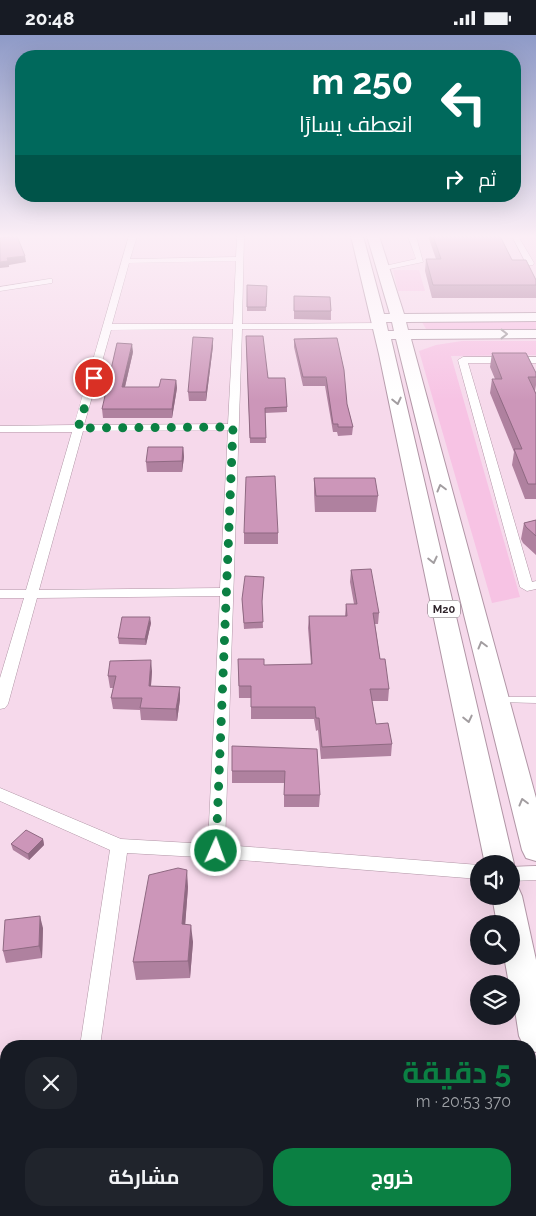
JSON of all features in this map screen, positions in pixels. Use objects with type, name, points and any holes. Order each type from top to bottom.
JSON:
[{"type":"main road","points":[[373,291],[387,338]]},
{"type":"main road","points":[[390,292],[401,335]]},
{"type":"main road","points":[[390,292],[409,302],[465,318]]},
{"type":"main road","points":[[398,318],[536,317]]},
{"type":"main road","points":[[387,338],[398,318]]},
{"type":"main road","points":[[387,338],[434,343],[472,334]]},
{"type":"main road","points":[[387,338],[401,335],[536,334]]},
{"type":"main road","points":[[387,338],[401,335]]},
{"type":"main road","name":"M20","points":[[387,338],[496,700],[536,850]]},
{"type":"main road","name":"M20","points":[[387,338],[498,855]]},
{"type":"main road","points":[[509,905],[536,1036]]},
{"type":"street","points":[[0,704],[118,291]]},
{"type":"street","points":[[216,851],[239,291]]},
{"type":"street","points":[[109,327],[237,327],[387,338]]},
{"type":"street","points":[[536,360],[463,360],[528,587],[536,585]]},
{"type":"street","points":[[0,429],[233,427]]},
{"type":"street","points":[[0,593],[226,592]]},
{"type":"street","points":[[0,794],[119,846],[216,851],[470,871]]},
{"type":"street","points":[[91,1040],[119,846]]},
{"type":"street","points":[[520,874],[536,873]]},
{"type":"lane","points":[[496,700],[536,700]]},
{"type":"shaded area","points":[[536,321],[536,329],[426,329],[422,322]]},
{"type":"shaded area","points":[[462,341],[536,341],[536,355],[451,356],[520,597],[492,603],[419,351],[436,345]]},
{"type":"building","points":[[247,291],[267,291],[266,307],[247,307]]},
{"type":"building","points":[[294,296],[330,297],[331,311],[294,311]]},
{"type":"building","points":[[246,336],[263,336],[268,378],[285,378],[287,407],[265,408],[266,438],[250,438]]},
{"type":"building","points":[[193,337],[213,338],[206,392],[188,392]]},
{"type":"building","points":[[337,338],[344,370],[347,404],[353,427],[338,427],[338,424],[333,424],[326,377],[303,377],[294,339]]},
{"type":"building","points":[[117,343],[132,344],[122,387],[159,387],[161,379],[176,380],[172,409],[102,409]]},
{"type":"building","points":[[492,353],[526,353],[536,373],[536,377],[528,377],[536,394],[536,484],[528,484],[514,449],[522,449],[492,379],[502,379]]},
{"type":"building","points":[[148,447],[183,447],[182,461],[146,462]]},
{"type":"building","points":[[275,476],[278,533],[244,533],[246,477]]},
{"type":"building","points":[[314,478],[375,478],[378,496],[316,496]]},
{"type":"building","points":[[536,520],[536,536],[524,523]]},
{"type":"building","points":[[371,569],[379,613],[373,613],[380,659],[385,659],[389,689],[370,689],[376,724],[388,723],[392,744],[322,747],[319,718],[316,718],[315,707],[251,707],[251,686],[239,686],[238,659],[264,659],[264,665],[312,664],[309,616],[347,616],[346,604],[357,604],[351,570]]},
{"type":"building","points":[[245,576],[264,577],[263,622],[244,623],[242,599]]},
{"type":"building","points":[[122,617],[150,617],[145,639],[118,638]]},
{"type":"building","points":[[151,660],[149,686],[180,687],[176,709],[140,708],[142,698],[111,698],[116,676],[108,676],[110,661]]},
{"type":"building","points":[[232,746],[317,749],[320,795],[284,795],[285,771],[232,771]]},
{"type":"building","points":[[26,830],[43,839],[28,854],[11,844]]},
{"type":"building","points":[[178,868],[187,870],[182,924],[191,925],[188,961],[133,962],[149,875]]},
{"type":"building","points":[[40,916],[39,946],[3,951],[5,920]]},
{"type":"route","points":[[94,378],[78,428],[233,427],[216,851]]}]
